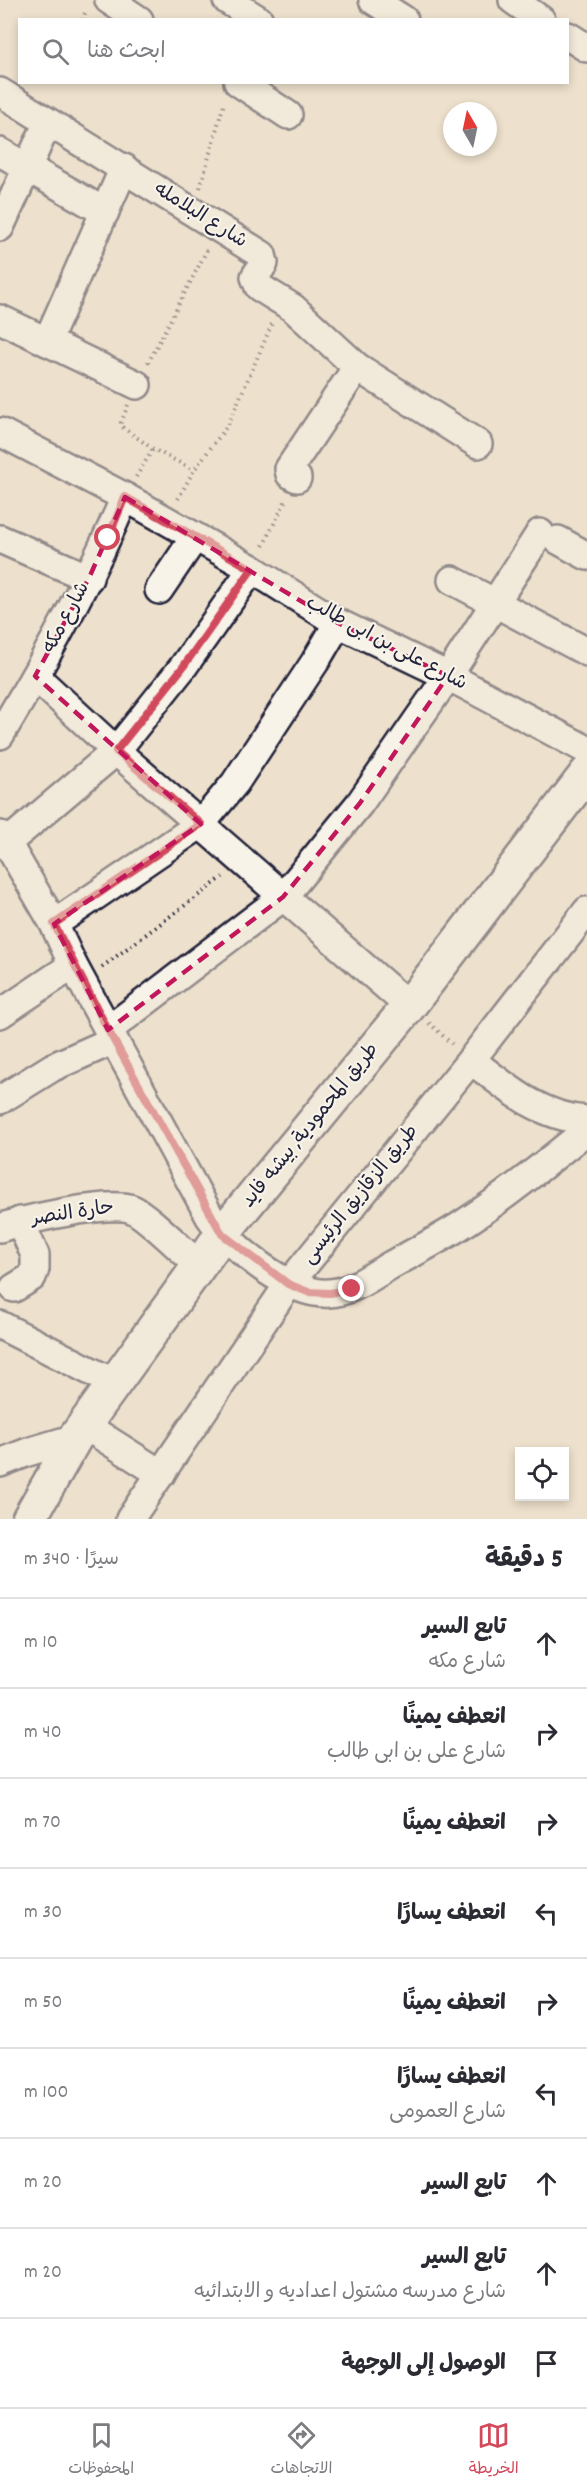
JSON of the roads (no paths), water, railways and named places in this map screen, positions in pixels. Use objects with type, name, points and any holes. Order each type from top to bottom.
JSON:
[{"type":"street","points":[[109,0],[136,18]]},
{"type":"street","points":[[227,0],[256,18]]},
{"type":"street","points":[[373,0],[401,18]]},
{"type":"street","points":[[506,1],[537,18]]},
{"type":"street","points":[[569,37],[587,48]]},
{"type":"street","points":[[232,88],[288,115]]},
{"type":"street","name":"شارع البلامله","points":[[0,92],[262,255],[264,263],[255,277],[259,286],[293,308],[357,367],[478,444]]},
{"type":"street","points":[[0,227],[48,122]]},
{"type":"street","points":[[0,152],[105,212]]},
{"type":"street","points":[[47,342],[124,168]]},
{"type":"street","points":[[0,319],[137,385]]},
{"type":"street","points":[[297,478],[290,474],[289,470],[357,367]]},
{"type":"street","name":"شارع على بن ابى طالب","points":[[0,432],[125,497],[252,569],[338,623],[448,676],[587,750]]},
{"type":"street","name":"شارع مكه","points":[[0,735],[89,578],[125,497]]},
{"type":"street","points":[[159,590],[195,537]]},
{"type":"street","points":[[0,1100],[52,1067],[111,1035],[283,897],[360,803],[448,676],[494,604],[549,537],[587,556]]},
{"type":"street","points":[[0,539],[89,578]]},
{"type":"street","points":[[252,569],[183,667],[116,751],[3,839],[54,924],[111,1035],[226,1238],[282,1280],[308,1292],[330,1293],[352,1289],[462,1224],[587,1131]]},
{"type":"street","points":[[452,580],[587,652]]},
{"type":"street","points":[[54,924],[201,824],[235,783],[338,623]]},
{"type":"street","points":[[35,676],[116,751],[410,1006]]},
{"type":"street","name":"طريق المحمودية, بيشه فايد","points":[[28,1519],[114,1383],[199,1265],[226,1238],[410,1006],[587,773]]},
{"type":"street","name":"طريق الزقازيق الرئيسى","points":[[130,1519],[282,1280],[471,1060],[587,911]]},
{"type":"street","points":[[0,1014],[78,973]]},
{"type":"street","points":[[471,1060],[519,1097],[574,1118],[587,1104]]},
{"type":"street","name":"حارة النصر","points":[[10,1225],[111,1206],[130,1208],[199,1265]]},
{"type":"street","points":[[10,1225],[36,1262],[32,1277],[14,1288]]},
{"type":"street","points":[[0,1325],[114,1383]]},
{"type":"street","points":[[3,1458],[83,1430],[138,1458],[161,1473]]}]
